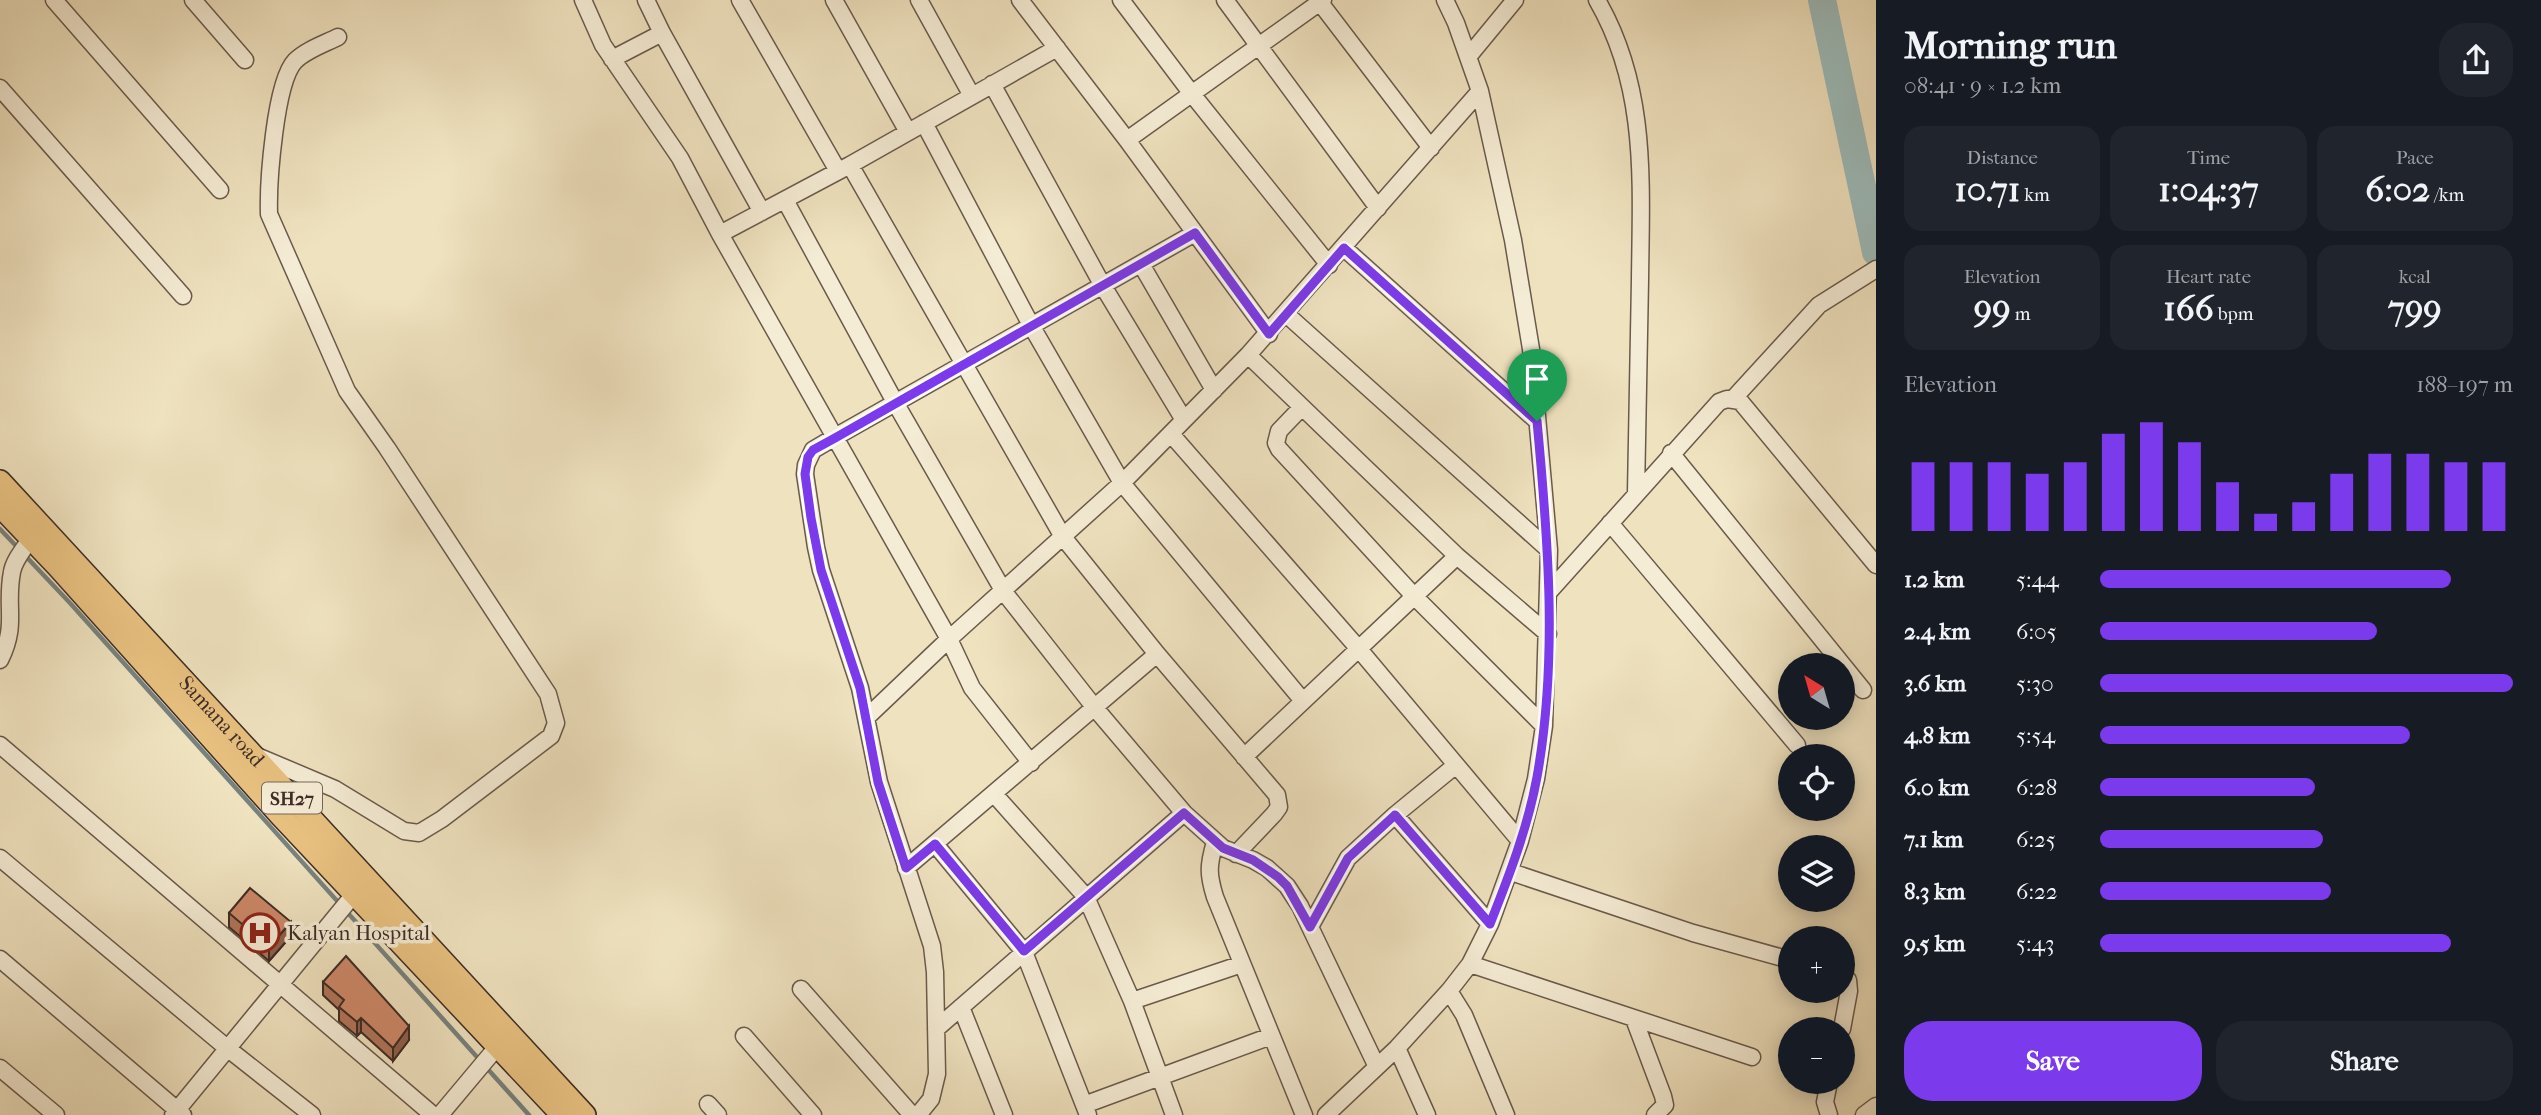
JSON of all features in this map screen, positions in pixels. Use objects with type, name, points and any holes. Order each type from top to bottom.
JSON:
[{"type":"main road","name":"Samana road","points":[[0,481],[252,754],[349,900],[585,1115]]},
{"type":"main road","name":"Samana road","points":[[0,506],[279,814],[486,1060],[562,1115]]},
{"type":"street","points":[[54,0],[220,190]]},
{"type":"street","points":[[193,0],[245,60]]},
{"type":"street","points":[[583,0],[595,30],[612,59],[680,158],[720,234],[949,639],[972,688],[1031,763]]},
{"type":"street","points":[[646,0],[762,212]]},
{"type":"street","points":[[740,0],[964,366],[1063,537],[1279,801],[1274,814],[1236,854]]},
{"type":"street","points":[[834,0],[908,132]]},
{"type":"street","points":[[919,0],[972,96]]},
{"type":"street","points":[[1020,0],[1127,140],[1269,334]]},
{"type":"street","points":[[1121,0],[1192,94],[1329,265]]},
{"type":"street","points":[[1225,0],[1378,208]]},
{"type":"street","points":[[1335,1111],[1449,991],[1469,964],[1490,924],[1511,872],[1536,779],[1544,726],[1549,550],[1531,349],[1513,240],[1480,91],[1445,0]]},
{"type":"street","points":[[1468,57],[1515,0]]},
{"type":"street","points":[[1597,0],[1620,47],[1630,81],[1641,155],[1636,493]]},
{"type":"street","points":[[1127,140],[1320,1],[1431,148]]},
{"type":"street","points":[[612,59],[662,33]]},
{"type":"street","points":[[252,754],[335,789],[404,831],[419,834],[551,736],[556,723],[548,694],[347,391],[269,214],[268,194],[282,84],[296,60],[338,37]]},
{"type":"street","points":[[720,234],[844,168],[1057,48]]},
{"type":"street","points":[[992,85],[1103,286],[1184,420]]},
{"type":"street","points":[[0,88],[183,296]]},
{"type":"street","points":[[866,718],[1122,483],[1269,334],[1480,91]]},
{"type":"street","points":[[924,123],[1032,327],[1122,483],[1303,701]]},
{"type":"street","points":[[785,200],[896,404],[1004,592],[1094,708],[1184,813],[1215,842],[1253,860],[1287,886],[1310,927],[1377,1067]]},
{"type":"street","points":[[918,1115],[935,1090],[935,972],[932,946],[878,782],[860,688],[821,570],[805,474],[808,457],[813,450],[1195,233]]},
{"type":"street","points":[[1344,248],[1537,421]]},
{"type":"street","points":[[1141,264],[1214,390]]},
{"type":"street","points":[[1733,399],[1819,305],[1876,269]]},
{"type":"street","points":[[1286,314],[1549,550]]},
{"type":"street","points":[[1248,355],[1457,556],[1548,634]]},
{"type":"street","points":[[1548,593],[1719,402],[1733,399],[1740,401],[1876,565]]},
{"type":"street","points":[[1302,407],[1279,431],[1276,437],[1279,449],[1414,596],[1544,726]]},
{"type":"street","points":[[1171,434],[1358,648],[1520,841]]},
{"type":"street","points":[[1671,453],[1863,690]]},
{"type":"street","points":[[1610,523],[1796,744]]},
{"type":"street","points":[[0,660],[12,628],[12,571],[31,538]]},
{"type":"street","points":[[1244,757],[1457,556]]},
{"type":"street","points":[[906,868],[1157,654]]},
{"type":"street","points":[[0,745],[433,1115]]},
{"type":"street","points":[[1310,927],[1348,858],[1456,765]]},
{"type":"street","points":[[994,794],[1086,897],[1132,1001],[1174,1115]]},
{"type":"street","points":[[936,1029],[1184,813]]},
{"type":"street","points":[[1395,815],[1490,924]]},
{"type":"street","points":[[1215,842],[1208,865],[1209,878],[1304,1115]]},
{"type":"street","points":[[935,844],[1024,951],[1086,1110],[1160,1077],[1271,1036]]},
{"type":"street","points":[[0,858],[312,1115]]},
{"type":"street","points":[[1511,872],[1693,933],[1778,957]]},
{"type":"street","points":[[0,960],[178,1113],[349,900]]},
{"type":"street","points":[[1132,1001],[1242,964]]},
{"type":"street","points":[[1469,964],[1752,1058]]},
{"type":"street","points":[[801,989],[912,1115]]},
{"type":"street","points":[[1449,991],[1464,1015],[1506,1115]]},
{"type":"street","points":[[961,1007],[1004,1115]]},
{"type":"street","points":[[1634,1018],[1665,1105],[1655,1115]]},
{"type":"street","points":[[744,1036],[813,1115]]},
{"type":"street","points":[[1397,1048],[1427,1115]]},
{"type":"street","points":[[440,1115],[486,1060]]},
{"type":"street","points":[[0,1068],[56,1115]]},
{"type":"street","points":[[1827,1094],[1825,1102],[1829,1115]]},
{"type":"street","points":[[1864,1115],[1876,1106]]},
{"type":"building","points":[[250,888],[291,922],[269,947],[229,913]]},
{"type":"building","points":[[346,956],[409,1026],[393,1048],[361,1018],[357,1022],[339,1007],[344,1000],[323,982]]},
{"type":"waterway","points":[[1822,0],[1876,252]]},
{"type":"waterway","points":[[0,529],[70,603],[529,1115]]},
{"type":"place","name":"Kalyan Hospital","points":[[260,933]]},
{"type":"route","points":[[1195,233],[1269,334],[1344,248],[1537,421],[1549,550],[1544,726],[1536,779],[1520,841],[1490,924],[1395,815],[1348,858],[1310,927],[1300,906],[1278,877],[1253,860],[1223,848],[1184,813],[1024,951],[935,844],[906,868],[878,782],[860,688],[821,570],[805,474],[808,457],[813,450],[1195,233]]}]
